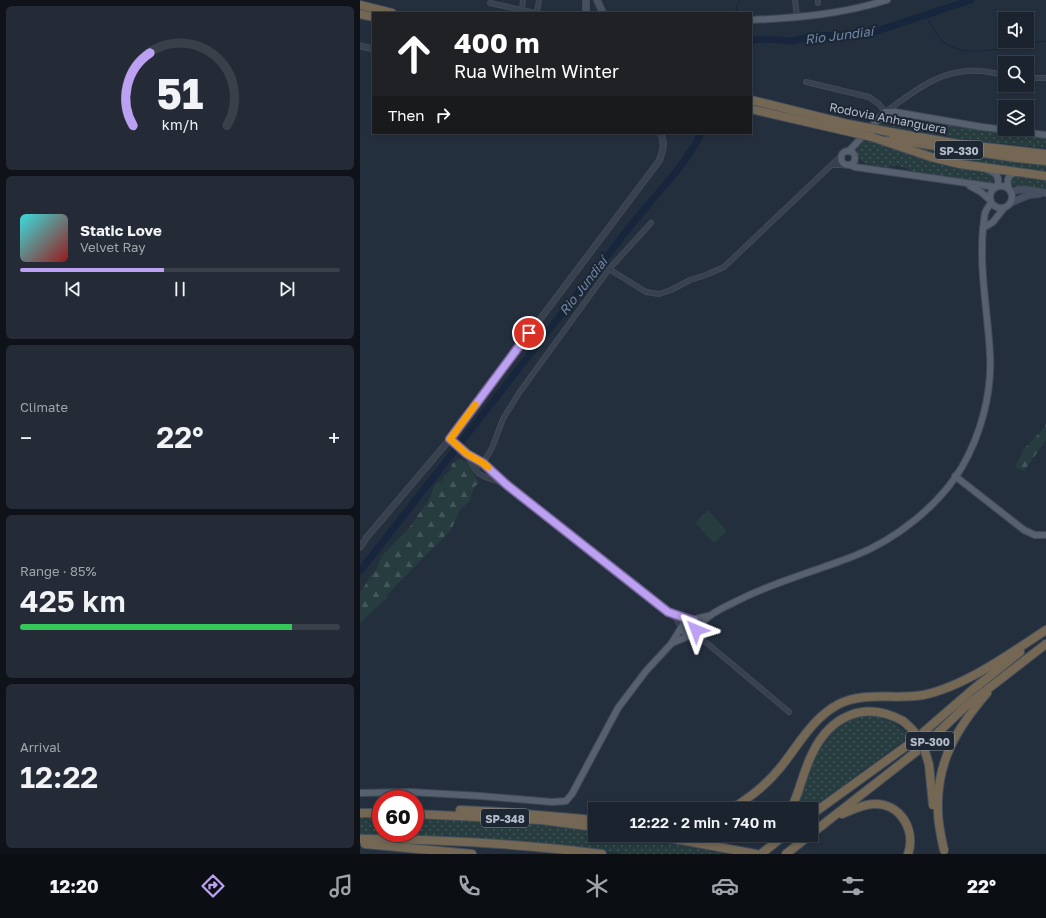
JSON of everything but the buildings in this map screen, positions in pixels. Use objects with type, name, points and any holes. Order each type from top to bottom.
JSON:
[{"type":"highway","points":[[360,5],[388,12]]},
{"type":"highway","points":[[360,14],[372,17]]},
{"type":"highway","name":"Rodovia Anhanguera","points":[[752,100],[847,128],[872,137],[1046,161]]},
{"type":"highway","name":"Rodovia Anhanguera","points":[[752,109],[847,128],[890,132],[959,144],[1043,154]]},
{"type":"highway","points":[[872,137],[931,158],[1046,176]]},
{"type":"highway","points":[[743,802],[771,778],[814,724],[832,708],[854,698],[918,696],[946,688],[993,664],[1046,631]]},
{"type":"highway","name":"SP-300","points":[[818,810],[912,742],[971,691],[1046,631]]},
{"type":"highway","name":"SP-300","points":[[818,829],[926,744],[967,705],[1023,660],[1046,644]]},
{"type":"highway","points":[[945,852],[938,813],[938,798],[941,771],[946,756],[960,730],[978,704],[989,692],[1013,672],[1023,660]]},
{"type":"highway","points":[[794,802],[812,755],[825,732],[843,718],[854,714],[867,712],[883,713],[903,721],[921,740],[929,765],[934,815],[939,839],[945,852]]},
{"type":"highway","points":[[832,818],[856,808],[868,805],[883,804],[900,814],[908,825],[910,839],[908,854]]},
{"type":"highway","points":[[424,810],[502,812],[588,819]]},
{"type":"highway","points":[[360,813],[372,813]]},
{"type":"highway","name":"SP-348","points":[[424,814],[541,820],[588,826]]},
{"type":"highway","name":"SP-348","points":[[360,839],[409,839],[481,842],[602,854]]},
{"type":"highway","points":[[690,842],[758,854],[775,842]]},
{"type":"highway","points":[[758,854],[769,842]]},
{"type":"highway","name":"SP-300","points":[[786,854],[801,842]]},
{"type":"highway","points":[[360,843],[472,854]]},
{"type":"main road","points":[[585,12],[586,0]]},
{"type":"main road","points":[[597,0],[603,12]]},
{"type":"main road","points":[[752,20],[822,15],[886,0]]},
{"type":"main road","points":[[848,165],[853,164],[853,154],[856,142],[885,112],[895,112],[982,127],[1046,134]]},
{"type":"main road","points":[[868,169],[853,154],[843,152],[841,161],[854,167],[967,184],[996,187],[1002,186],[1010,191],[1017,189],[1045,192]]},
{"type":"main road","points":[[360,794],[410,792],[552,802],[566,801],[572,794],[618,708],[646,671],[671,644],[684,622],[710,615],[759,590],[855,556],[894,536],[912,523],[928,508],[962,468],[981,424],[987,401],[990,356],[981,248],[985,212],[990,202],[990,193],[996,187],[999,178],[996,174],[977,166]]},
{"type":"main road","points":[[1010,203],[1012,195],[1007,185],[1008,178],[1011,174],[1018,171]]},
{"type":"main road","points":[[967,184],[981,192],[997,208],[1004,208]]},
{"type":"main road","points":[[983,228],[993,222],[1010,203],[1029,195],[1045,192]]},
{"type":"main road","points":[[955,476],[1024,530],[1035,534],[1046,535]]},
{"type":"main road","points":[[671,644],[694,632],[710,615]]},
{"type":"main road","points":[[690,620],[696,623],[694,632]]},
{"type":"main road","points":[[681,628],[686,634],[694,632]]},
{"type":"street","points":[[522,10],[523,0]]},
{"type":"street","points":[[536,12],[539,0]]},
{"type":"street","points":[[795,0],[797,17]]},
{"type":"street","points":[[490,3],[531,12]]},
{"type":"street","points":[[360,46],[372,49]]},
{"type":"street","points":[[806,82],[869,97],[874,100],[885,112],[930,81],[951,73],[981,71],[998,74]]},
{"type":"street","points":[[1034,78],[1046,78]]},
{"type":"street","points":[[360,547],[367,537],[452,441],[659,161],[664,150],[661,134]]},
{"type":"street","points":[[609,270],[646,292],[659,294],[724,267],[841,156]]},
{"type":"street","points":[[831,165],[848,165]]},
{"type":"street","points":[[476,470],[478,465],[483,463],[492,448],[503,420],[519,393],[609,270],[651,223]]},
{"type":"street","points":[[452,441],[466,453],[483,463],[507,485],[676,618],[681,628]]},
{"type":"street","points":[[466,453],[476,470],[483,477],[507,485]]},
{"type":"street","points":[[483,477],[489,472],[490,469]]},
{"type":"street","points":[[668,612],[690,620]]},
{"type":"street","points":[[694,632],[789,712]]},
{"type":"green space","points":[[887,115],[893,115],[995,131],[998,133],[998,136],[1014,137],[1034,136],[1046,137],[1046,148],[964,139],[877,124]]},
{"type":"green space","points":[[860,140],[879,143],[992,173],[995,180],[990,184],[987,184],[911,171],[900,166],[883,167],[869,165],[862,161],[857,154],[857,147]]},
{"type":"green space","points":[[911,147],[995,159],[1046,164],[1046,172],[953,160]]},
{"type":"green space","points":[[1015,174],[1046,178],[1046,189],[1014,186],[1010,182],[1010,177]]},
{"type":"green space","points":[[1046,423],[1046,440],[1024,471],[1015,467],[1023,450],[1045,427]]},
{"type":"green space","points":[[461,459],[466,462],[479,483],[474,487],[470,501],[460,510],[451,530],[387,595],[387,598],[360,624],[360,592],[371,575],[375,572],[382,556],[407,531],[430,498],[435,484],[443,480],[445,475],[451,470],[452,464]]},
{"type":"green space","points":[[708,510],[727,531],[714,543],[695,523]]},
{"type":"green space","points":[[867,714],[890,722],[901,728],[910,736],[818,804],[818,802],[796,802],[810,762],[835,724]]},
{"type":"green space","points":[[360,818],[372,818],[372,837],[360,836]]},
{"type":"green space","points":[[424,819],[487,821],[581,829],[588,830],[588,842],[663,842],[728,854],[625,854],[565,847],[424,839]]},
{"type":"waterway","points":[[736,12],[740,0]]},
{"type":"waterway","name":"Rio Jundiaí","points":[[752,40],[767,39],[791,41],[816,36],[868,34],[971,0]]},
{"type":"waterway","points":[[925,15],[941,39],[954,48],[967,51],[1000,49]]},
{"type":"waterway","points":[[1034,43],[1046,41]]},
{"type":"waterway","name":"Rio Jundiaí","points":[[360,571],[632,224],[680,167],[700,134]]},
{"type":"slow traffic","points":[[475,405],[450,439],[467,454],[488,467]]},
{"type":"route","points":[[529,333],[450,439],[467,454],[483,463],[507,485],[668,612],[694,621],[697,626],[696,630]]}]
